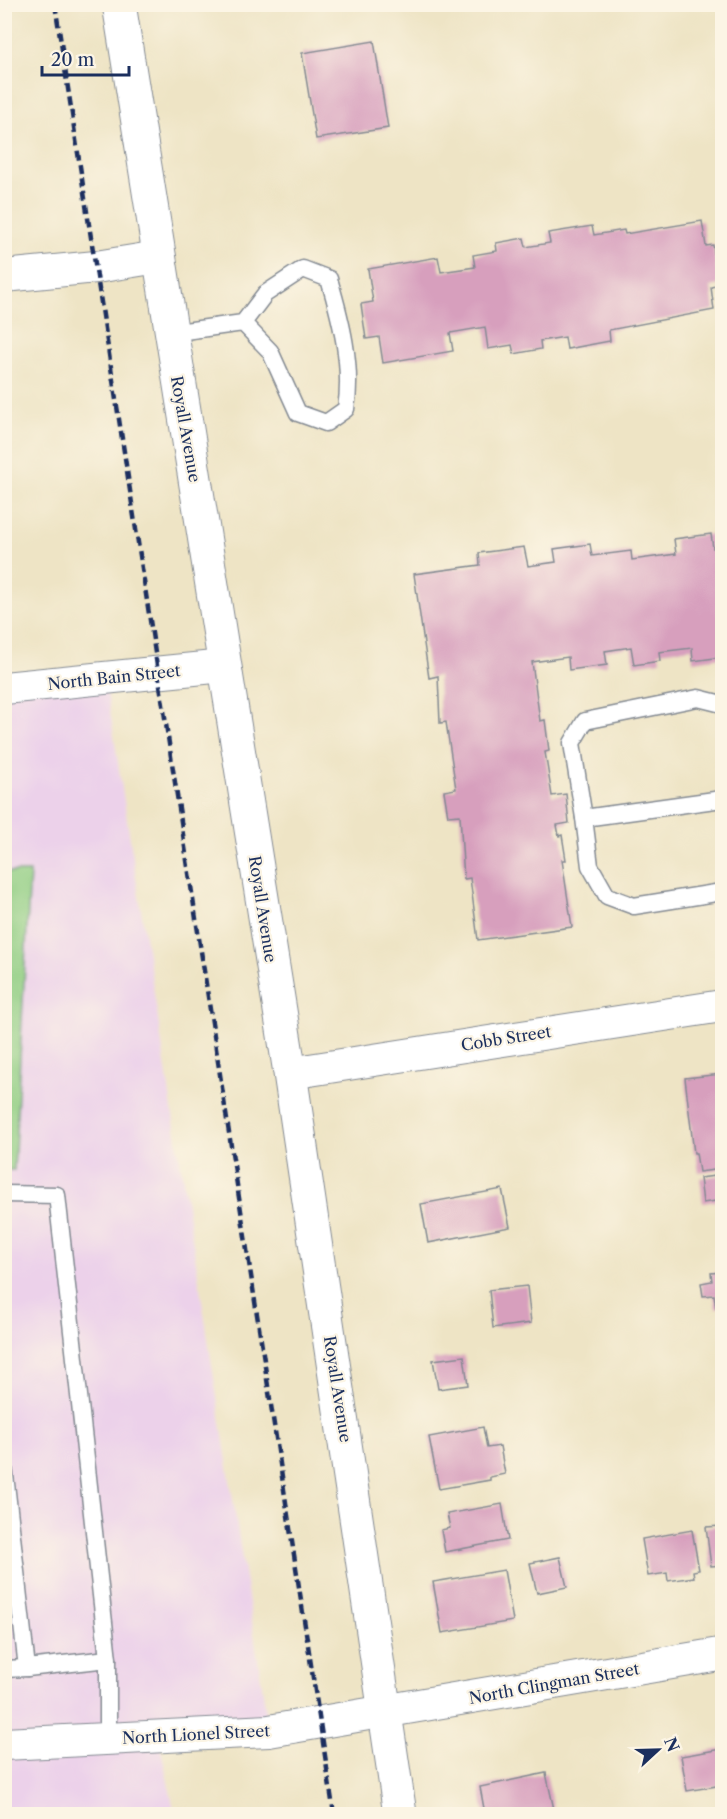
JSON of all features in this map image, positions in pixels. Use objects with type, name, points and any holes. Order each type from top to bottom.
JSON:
[{"type":"street","name":"Royall Avenue","points":[[119,4],[290,1072],[400,1815]]},
{"type":"street","points":[[4,276],[96,267],[158,257]]},
{"type":"street","name":"North Bain Street","points":[[4,688],[224,666]]},
{"type":"street","name":"Cobb Street","points":[[290,1072],[723,1006]]},
{"type":"street","name":"North Clingman Street","points":[[386,1711],[723,1654]]},
{"type":"street","name":"North Lionel Street","points":[[4,1744],[269,1731],[386,1711]]},
{"type":"lane","points":[[170,333],[243,322],[265,294],[303,269],[329,279],[340,316],[350,388],[346,409],[326,423],[298,413],[270,351],[243,322]]},
{"type":"lane","points":[[723,704],[698,698],[585,721],[572,743],[590,866],[607,896],[634,906],[723,892]]},
{"type":"lane","points":[[584,818],[723,799]]},
{"type":"lane","points":[[4,1194],[57,1195],[108,1659],[108,1739]]},
{"type":"lane","points":[[4,1466],[27,1668]]},
{"type":"lane","points":[[4,1669],[108,1659]]},
{"type":"shaded area","points":[[105,679],[269,1731],[158,1736],[175,1814],[5,1814],[5,686]]},
{"type":"green space","points":[[5,872],[30,872],[14,1170],[4,1170]]},
{"type":"building","points":[[374,41],[388,128],[316,139],[302,53]]},
{"type":"building","points":[[702,221],[706,246],[713,245],[719,285],[711,287],[714,310],[609,330],[610,341],[567,349],[565,337],[540,341],[541,349],[514,354],[512,345],[488,349],[485,327],[450,333],[453,351],[383,363],[379,337],[366,339],[361,304],[373,302],[368,269],[438,257],[441,272],[475,267],[473,255],[497,251],[496,243],[524,238],[526,247],[550,243],[548,233],[592,226],[594,235],[624,230],[625,234]]},
{"type":"building","points":[[711,534],[713,548],[722,546],[722,657],[693,661],[692,648],[659,652],[660,661],[634,665],[631,647],[605,651],[607,665],[569,670],[568,657],[532,662],[540,721],[545,720],[549,751],[545,752],[552,796],[566,794],[569,823],[557,825],[559,836],[562,835],[566,860],[562,860],[572,927],[478,940],[470,878],[464,879],[460,815],[448,816],[444,791],[456,789],[446,722],[440,723],[438,676],[429,678],[414,574],[480,565],[479,553],[524,547],[528,566],[556,562],[554,549],[590,544],[592,556],[631,551],[632,560],[676,554],[674,539]]},
{"type":"building","points":[[722,1074],[722,1169],[699,1172],[696,1153],[694,1153],[685,1078]]},
{"type":"building","points":[[722,1175],[722,1200],[703,1203],[700,1178]]},
{"type":"building","points":[[502,1189],[510,1227],[428,1243],[421,1204]]},
{"type":"building","points":[[722,1272],[722,1307],[716,1308],[714,1295],[703,1296],[701,1283],[712,1281],[711,1273]]},
{"type":"building","points":[[527,1286],[531,1323],[493,1328],[489,1290]]},
{"type":"building","points":[[464,1356],[468,1385],[438,1389],[433,1360]]},
{"type":"building","points":[[483,1427],[487,1448],[500,1446],[505,1474],[490,1477],[490,1480],[439,1489],[429,1437]]},
{"type":"building","points":[[502,1504],[508,1540],[445,1552],[441,1530],[450,1528],[447,1514]]},
{"type":"building","points":[[722,1526],[722,1565],[711,1566],[706,1527]]},
{"type":"building","points":[[692,1530],[699,1570],[693,1571],[694,1577],[668,1581],[667,1573],[648,1576],[642,1539]]},
{"type":"building","points":[[560,1557],[567,1587],[537,1593],[530,1563]]},
{"type":"building","points":[[504,1570],[513,1621],[442,1633],[433,1582]]},
{"type":"building","points":[[722,1749],[722,1785],[687,1791],[681,1756]]},
{"type":"building","points":[[546,1773],[555,1814],[485,1814],[480,1787]]},
{"type":"railway","points":[[55,4],[334,1814]]}]
